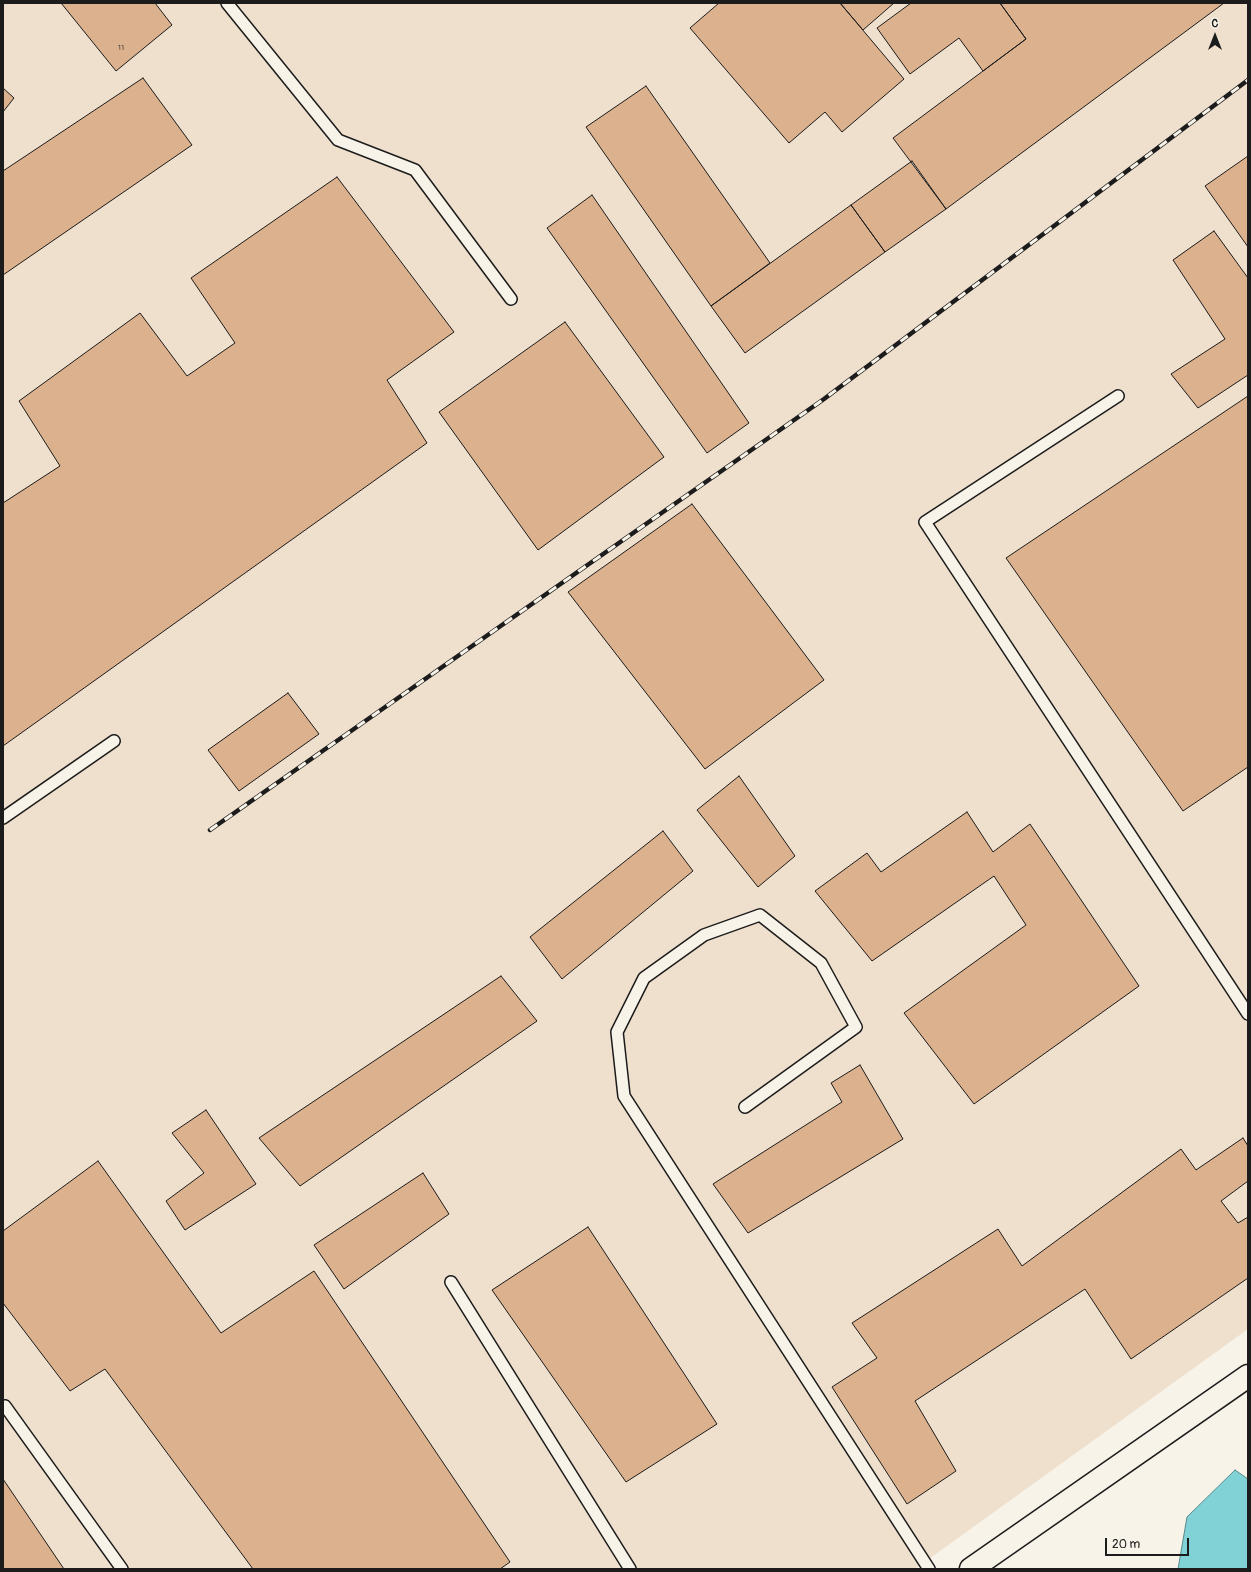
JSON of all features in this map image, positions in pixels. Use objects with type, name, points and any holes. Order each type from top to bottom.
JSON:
[{"type":"street","points":[[971,1569],[1248,1376]]},
{"type":"lane","points":[[227,3],[338,140],[415,170],[511,299]]},
{"type":"lane","points":[[1118,396],[925,522],[1248,1014]]},
{"type":"lane","points":[[3,818],[114,741]]},
{"type":"lane","points":[[745,1108],[856,1027],[820,963],[760,915],[704,935],[644,978],[617,1032],[624,1096],[929,1569]]},
{"type":"lane","points":[[451,1282],[630,1569]]},
{"type":"lane","points":[[6,1406],[122,1569]]},
{"type":"shaded area","points":[[3,3],[1248,3],[1248,1329],[915,1569],[3,1569]]},
{"type":"water","points":[[1235,1470],[1248,1479],[1248,1569],[1178,1569],[1187,1517]]},
{"type":"building","points":[[61,3],[155,3],[172,25],[116,71]]},
{"type":"building","points":[[719,3],[840,3],[904,79],[842,132],[825,112],[789,143],[690,28]]},
{"type":"building","points":[[840,3],[894,3],[863,30]]},
{"type":"building","points":[[911,3],[1000,3],[1026,39],[983,71],[959,38],[910,74],[877,28]]},
{"type":"building","points":[[1000,3],[1224,3],[946,209],[893,138],[1026,39]]},
{"type":"building","points":[[143,78],[192,145],[3,275],[3,171]]},
{"type":"building","points":[[646,86],[770,263],[711,306],[586,127]]},
{"type":"building","points":[[3,88],[14,98],[3,112]]},
{"type":"building","points":[[1248,156],[1248,247],[1205,186]]},
{"type":"building","points":[[912,161],[946,209],[885,252],[851,205]]},
{"type":"building","points":[[337,177],[454,332],[387,380],[427,443],[3,746],[3,503],[60,466],[19,401],[140,313],[187,376],[235,343],[191,278]]},
{"type":"building","points":[[592,195],[749,423],[707,453],[547,228]]},
{"type":"building","points":[[851,205],[885,252],[745,353],[711,306]]},
{"type":"building","points":[[1214,231],[1248,278],[1248,375],[1198,408],[1171,374],[1225,339],[1173,260]]},
{"type":"building","points":[[565,322],[664,457],[538,550],[439,412]]},
{"type":"building","points":[[1248,396],[1248,767],[1183,811],[1006,558]]},
{"type":"building","points":[[692,504],[824,680],[705,769],[568,592]]},
{"type":"building","points":[[288,693],[319,734],[239,791],[208,750]]},
{"type":"building","points":[[739,776],[795,856],[758,887],[697,810]]},
{"type":"building","points":[[967,812],[993,852],[1030,824],[1139,986],[974,1104],[904,1013],[1026,925],[994,876],[872,961],[815,891],[867,853],[881,872]]},
{"type":"building","points":[[663,831],[693,871],[562,979],[530,937]]},
{"type":"building","points":[[501,976],[537,1021],[300,1186],[259,1138]]},
{"type":"building","points":[[860,1065],[903,1139],[748,1233],[713,1184],[842,1102],[831,1083]]},
{"type":"building","points":[[206,1110],[256,1184],[185,1230],[166,1201],[204,1173],[172,1133]]},
{"type":"building","points":[[1243,1138],[1248,1146],[1248,1181],[1221,1201],[1238,1223],[1248,1217],[1248,1278],[1131,1359],[1085,1289],[915,1401],[956,1471],[907,1504],[832,1387],[877,1358],[852,1323],[998,1229],[1022,1266],[1181,1149],[1196,1170]]},
{"type":"building","points":[[98,1161],[221,1333],[314,1271],[510,1562],[500,1569],[253,1569],[105,1369],[70,1391],[3,1303],[3,1231]]},
{"type":"building","points":[[423,1173],[449,1214],[344,1289],[314,1245]]},
{"type":"building","points":[[588,1227],[717,1424],[626,1482],[492,1290]]},
{"type":"building","points":[[3,1479],[64,1569],[3,1569]]},
{"type":"railway","points":[[210,830],[824,399],[1248,80]]}]
